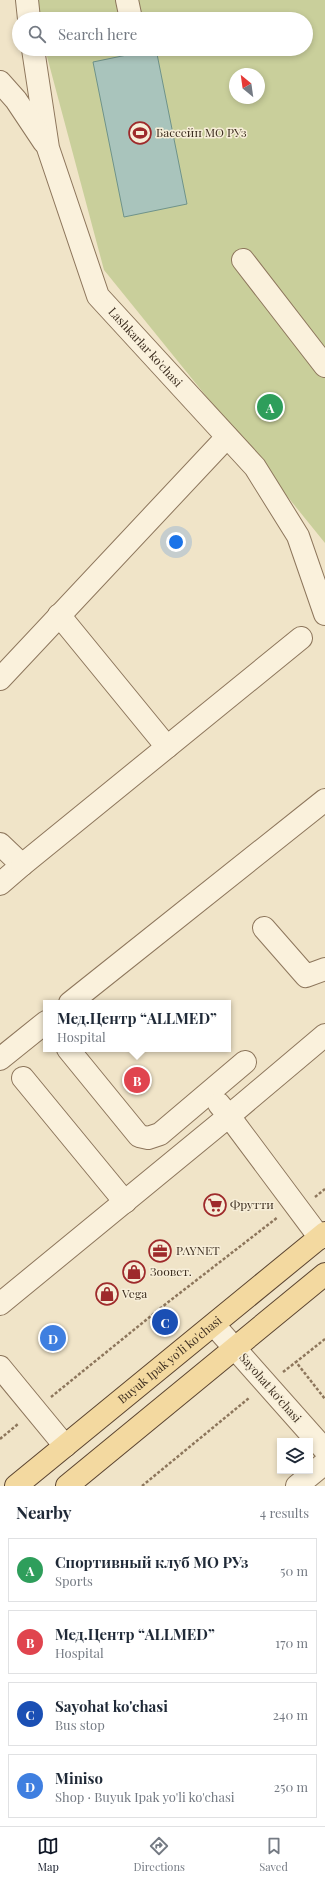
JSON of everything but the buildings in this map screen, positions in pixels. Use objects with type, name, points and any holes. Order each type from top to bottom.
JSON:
[{"type":"main road","name":"Buyuk Ipak yo'li ko'chasi","points":[[16,1486],[322,1236]]},
{"type":"main road","points":[[67,1486],[325,1274]]},
{"type":"street","points":[[27,0],[28,12]]},
{"type":"street","points":[[127,0],[130,12]]},
{"type":"street","name":"Lashkarlar ko'chasi","points":[[34,56],[48,148],[98,296],[255,467],[298,536],[325,614]]},
{"type":"street","points":[[2,88],[48,148]]},
{"type":"street","points":[[243,260],[325,366]]},
{"type":"street","points":[[0,679],[227,437]]},
{"type":"street","points":[[59,615],[167,747]]},
{"type":"street","points":[[0,884],[301,638]]},
{"type":"street","points":[[74,1000],[325,800]]},
{"type":"street","points":[[0,844],[22,865]]},
{"type":"street","points":[[264,928],[306,976],[325,969]]},
{"type":"street","points":[[0,1059],[43,1024]]},
{"type":"street","points":[[0,1304],[325,1035]]},
{"type":"street","points":[[70,1052],[139,1136],[148,1138],[160,1134],[245,1062]]},
{"type":"street","points":[[23,1078],[125,1202]]},
{"type":"street","points":[[209,1093],[299,1209],[322,1236]]},
{"type":"street","name":"Sayohat koʻchasi","points":[[214,1325],[266,1384],[322,1440]]},
{"type":"street","points":[[0,1367],[66,1446]]},
{"type":"street","points":[[297,1486],[325,1463]]},
{"type":"path","points":[[0,1439],[274,1219],[299,1209],[325,1189]]},
{"type":"path","points":[[325,1339],[296,1362],[325,1399]]},
{"type":"path","points":[[142,1486],[266,1384]]},
{"type":"green space","points":[[32,0],[325,0],[325,543],[104,270],[47,56],[313,56],[313,12],[35,12]]},
{"type":"water","name":"Бассейн МО РУз","points":[[122,56],[157,56],[187,204],[124,217],[93,62]]},
{"type":"place","name":"Бассейн МО РУз","points":[[140,133]]},
{"type":"place","name":"Спортивный клуб МО РУз","points":[[270,407]]},
{"type":"place","name":"Мед.Центр “ALLMED”","points":[[137,1080]]},
{"type":"place","name":"Фрутти","points":[[215,1205]]},
{"type":"place","name":"PAYNET","points":[[160,1251]]},
{"type":"place","name":"Зоовет.","points":[[134,1272]]},
{"type":"place","name":"Vega","points":[[107,1294]]},
{"type":"place","name":"Sayohat ko'chasi","points":[[165,1322]]},
{"type":"place","name":"Miniso","points":[[53,1338]]}]
